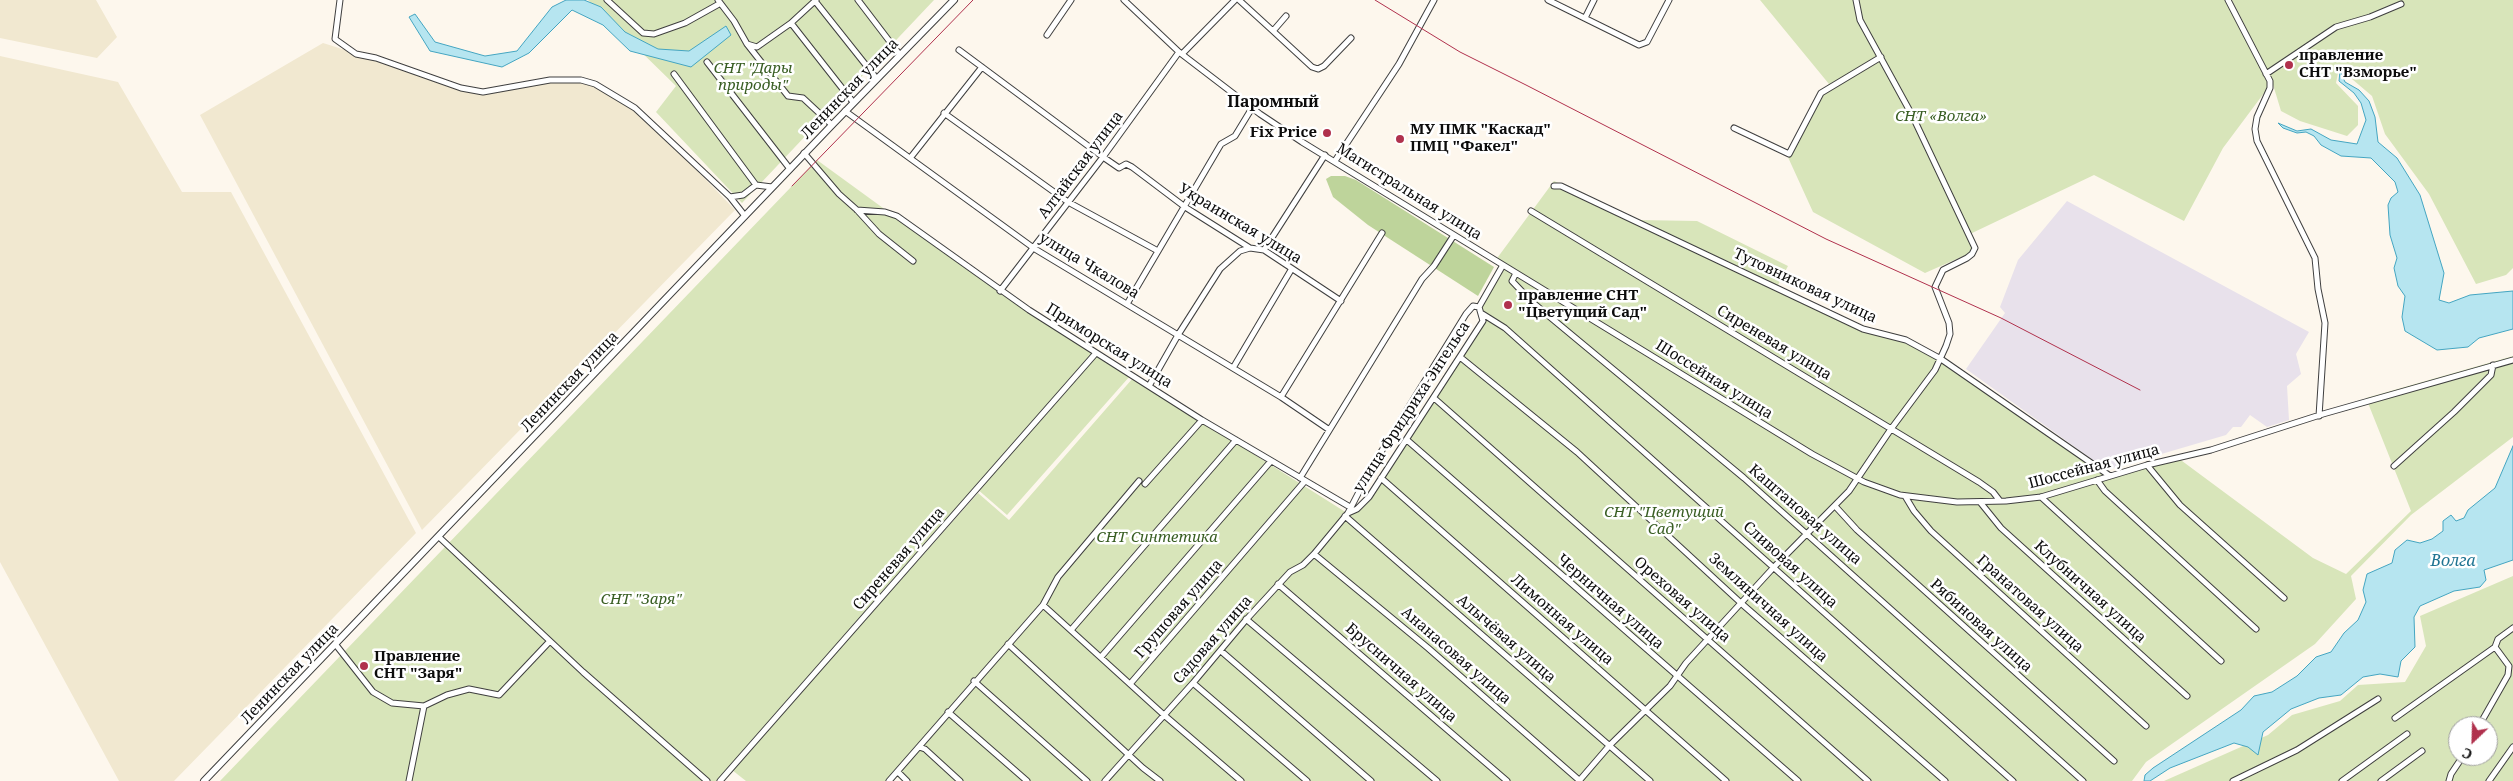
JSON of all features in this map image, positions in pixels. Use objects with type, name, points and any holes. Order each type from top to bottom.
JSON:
[{"type":"street","points":[[340,0],[335,39],[356,54],[376,58],[477,91],[494,91],[550,80],[580,80],[595,84],[635,108],[730,197],[745,216]]},
{"type":"street","points":[[607,0],[643,33],[654,34],[685,24],[718,2],[734,21],[747,44],[788,96],[803,98],[832,125]]},
{"type":"street","points":[[858,0],[900,55]]},
{"type":"street","name":"Ленинская улица","points":[[204,781],[952,0]]},
{"type":"street","points":[[1047,35],[1071,0]]},
{"type":"street","name":"Магистральная улица","points":[[1124,0],[1181,53],[1252,108],[1492,258]]},
{"type":"street","name":"Алтайская улица","points":[[1000,291],[1035,249],[1068,202],[1181,53],[1235,0]]},
{"type":"street","points":[[1239,0],[1312,67],[1318,69],[1324,66],[1351,38]]},
{"type":"street","points":[[1335,161],[1399,64],[1434,0]]},
{"type":"street","points":[[1548,0],[1639,45],[1647,42],[1669,0]]},
{"type":"street","points":[[1585,18],[1594,0]]},
{"type":"street","points":[[1579,781],[1610,745],[1677,678],[1686,664],[1806,532],[1849,491],[1856,478],[1862,474],[1891,428],[1941,359],[1950,328],[1935,288],[1943,270],[1967,258],[1975,248],[1881,56],[1858,15],[1856,0]]},
{"type":"street","points":[[2228,0],[2270,85],[2256,117],[2257,141],[2315,258],[2318,289],[2325,323],[2319,416]]},
{"type":"street","points":[[747,44],[757,47],[791,23],[815,1],[877,79]]},
{"type":"street","points":[[2266,74],[2336,27],[2370,17],[2401,4]]},
{"type":"street","points":[[1273,31],[1286,16]]},
{"type":"street","points":[[791,23],[854,102]]},
{"type":"street","name":"Украинская улица","points":[[959,50],[1119,168],[1126,164],[1132,167],[1184,207],[1250,248],[1264,250],[1291,270],[1341,301]]},
{"type":"street","points":[[1734,128],[1789,154],[1821,93],[1881,56]]},
{"type":"street","points":[[707,62],[790,169]]},
{"type":"street","points":[[911,158],[944,113],[982,67]]},
{"type":"street","points":[[674,74],[756,185],[772,187]]},
{"type":"street","points":[[1127,304],[1221,144],[1235,136],[1252,108]]},
{"type":"street","name":"улица Чкалова","points":[[845,111],[1035,249],[1281,397],[1328,429]]},
{"type":"street","points":[[944,113],[1068,202],[1158,251]]},
{"type":"street","points":[[804,153],[839,194],[858,210],[879,234],[913,261]]},
{"type":"street","points":[[1264,250],[1325,155]]},
{"type":"street","points":[[730,197],[743,196],[756,185]]},
{"type":"street","name":"Тутовниковая улица","points":[[1554,186],[1561,186],[1863,330],[1906,340],[1941,359],[2110,476]]},
{"type":"street","name":"Приморская улица","points":[[858,210],[885,212],[897,216],[1000,291],[1096,353],[1202,420],[1350,507]]},
{"type":"street","name":"Сиреневая улица","points":[[1531,211],[1979,482],[1994,492],[2000,501]]},
{"type":"street","points":[[1281,397],[1382,233]]},
{"type":"street","name":"Грушовая улица","points":[[1130,684],[1303,480],[1328,429],[1422,279],[1434,266],[1454,235]]},
{"type":"street","points":[[1149,386],[1178,335],[1220,269],[1240,251],[1250,248]]},
{"type":"street","name":"Шоссейная улица","points":[[1492,258],[1760,423],[1856,478],[1906,496],[1957,502],[2000,501],[2041,497],[2148,465],[2210,450],[2319,416],[2513,360]]},
{"type":"street","name":"улица Фридриха Энгельса","points":[[1345,516],[1362,505],[1407,440],[1483,321],[1480,310],[1503,265]]},
{"type":"street","points":[[1233,368],[1291,270]]},
{"type":"street","name":"Каштановая улица","points":[[1516,273],[1512,281],[1532,302],[1744,478],[2083,781]]},
{"type":"street","name":"улица Фридриха Энгельса","points":[[1345,516],[1466,314],[1473,306],[1480,310]]},
{"type":"street","name":"Сливовая улица","points":[[1480,310],[1505,328],[2013,781]]},
{"type":"street","name":"Сиреневая улица","points":[[720,781],[1096,353]]},
{"type":"street","name":"Земляничная улица","points":[[1460,357],[1577,452],[1742,604],[1945,781]]},
{"type":"street","points":[[2394,466],[2454,412],[2491,375],[2493,365]]},
{"type":"street","name":"Ореховая улица","points":[[1434,398],[1868,781]]},
{"type":"street","points":[[1145,484],[1202,420]]},
{"type":"street","points":[[1072,630],[1236,440]]},
{"type":"street","name":"Черничная улица","points":[[1407,440],[1677,678],[1798,781]]},
{"type":"street","points":[[1101,657],[1271,461]]},
{"type":"street","points":[[2148,465],[2180,505],[2284,598]]},
{"type":"street","name":"Лимонная улица","points":[[1381,478],[1726,781]]},
{"type":"street","points":[[2097,480],[2105,490],[2256,629]]},
{"type":"street","points":[[889,781],[974,681],[1043,605],[1058,577],[1139,481]]},
{"type":"street","name":"Гранатовая улица","points":[[1906,496],[1914,511],[1930,531],[2146,726]]},
{"type":"street","points":[[2041,497],[2221,661]]},
{"type":"street","name":"Клубничная улица","points":[[1980,502],[2001,528],[2187,696]]},
{"type":"street","name":"Рябиновая улица","points":[[1835,506],[1865,537],[2114,761]]},
{"type":"street","name":"Садовая улица","points":[[1105,781],[1193,683],[1246,619],[1278,584],[1314,554],[1345,516]]},
{"type":"street","name":"Алычёвая улица","points":[[1345,516],[1650,781]]},
{"type":"street","points":[[439,537],[550,642],[707,781]]},
{"type":"street","name":"Ананасовая улица","points":[[1314,554],[1428,648],[1579,781]]},
{"type":"street","name":"Брусничная улица","points":[[1278,584],[1507,781]]},
{"type":"street","points":[[1043,605],[1164,715],[1241,781]]},
{"type":"street","points":[[1246,619],[1437,781]]},
{"type":"street","points":[[2395,718],[2495,647],[2498,639],[2513,628]]},
{"type":"street","points":[[336,645],[373,692],[392,703],[424,706],[447,695],[469,690],[499,695],[550,642]]},
{"type":"street","points":[[1008,644],[1129,753],[1143,768],[1160,781]]},
{"type":"street","points":[[2485,716],[2508,675],[2509,666],[2495,647]]},
{"type":"street","points":[[1220,650],[1372,781]]},
{"type":"street","points":[[974,681],[1087,781]]},
{"type":"street","points":[[1193,683],[1307,781]]},
{"type":"street","points":[[2233,781],[2297,750],[2378,699]]},
{"type":"street","points":[[409,781],[424,706]]},
{"type":"street","points":[[948,712],[1027,781]]},
{"type":"street","points":[[2342,781],[2408,734]]},
{"type":"street","points":[[919,747],[925,749],[960,781]]},
{"type":"street","points":[[2489,781],[2513,747]]},
{"type":"street","points":[[2381,781],[2422,751]]},
{"type":"street","points":[[2449,781],[2456,766]]},
{"type":"street","points":[[898,772],[907,781]]},
{"type":"shaded area","points":[[0,0],[96,0],[117,37],[97,58],[0,38]]},
{"type":"shaded area","points":[[323,43],[476,91],[518,83],[578,78],[641,112],[735,210],[422,530],[200,115]]},
{"type":"shaded area","points":[[0,56],[118,82],[182,192],[231,192],[416,533],[174,781],[119,781],[0,562]]},
{"type":"shaded area","points":[[2067,201],[2309,332],[2296,354],[2301,374],[2287,386],[2289,420],[2267,427],[2250,415],[2241,427],[2233,427],[2226,435],[2107,470],[1966,369],[2005,313],[2000,307],[2018,260]]},
{"type":"green space","name":"СНТ \"Дары природы\"","points":[[588,0],[934,0],[742,203],[656,112],[676,86]]},
{"type":"green space","name":"СНТ «Волга»","points":[[1760,0],[2227,0],[2270,85],[2223,148],[2184,221],[2094,175],[1970,234],[1977,250],[1925,273],[1813,212],[1787,155],[1817,95],[1829,84]]},
{"type":"green space","points":[[2232,0],[2513,0],[2513,268],[2506,275],[2476,284],[2429,194],[2385,134],[2372,96],[2339,68],[2336,83],[2358,106],[2358,125],[2347,136],[2300,121],[2281,111],[2271,78]]},
{"type":"green space","name":"СНТ \"Заря\"","points":[[817,160],[1004,296],[1130,376],[1007,515],[976,488],[720,781],[220,781]]},
{"type":"green space","points":[[1331,176],[1345,176],[1356,180],[1494,267],[1478,296],[1368,225],[1333,197],[1326,179]]},
{"type":"green space","name":"СНТ \"Цветущий Сад\"","points":[[1554,181],[1638,220],[1697,221],[1788,266],[1777,287],[1862,327],[1900,336],[1943,358],[2106,475],[2174,455],[2313,558],[2346,574],[2411,511],[2366,398],[2513,356],[2513,437],[2411,515],[2351,576],[2356,599],[2315,644],[2146,762],[2132,781],[902,781],[893,773],[886,781],[746,781],[732,770],[978,493],[1009,520],[1133,378],[1347,513],[1296,571],[1381,480],[1488,318],[1479,309],[1504,268],[1495,261]]},
{"type":"green space","points":[[2513,576],[2513,781],[2164,781],[2268,735],[2292,715],[2340,701],[2358,685],[2405,682],[2426,646],[2420,616]]},
{"type":"water","points":[[566,0],[584,0],[601,7],[625,32],[658,49],[689,51],[726,26],[731,35],[691,67],[630,51],[603,25],[572,10],[529,53],[502,67],[430,51],[409,17],[415,14],[435,42],[485,56],[517,51],[552,7]]},
{"type":"water","points":[[2340,71],[2345,82],[2359,90],[2369,101],[2375,117],[2378,142],[2397,158],[2420,195],[2444,273],[2439,300],[2449,303],[2470,295],[2513,291],[2513,329],[2479,338],[2468,347],[2437,350],[2405,331],[2402,317],[2405,296],[2398,286],[2394,268],[2397,258],[2390,235],[2388,205],[2391,198],[2398,192],[2395,182],[2371,158],[2341,156],[2321,145],[2314,136],[2306,132],[2297,133],[2283,128],[2278,123],[2297,131],[2311,129],[2331,140],[2357,144],[2366,120],[2361,103],[2354,93],[2339,81]]},
{"type":"water","name":"Волга","points":[[2513,446],[2513,560],[2484,570],[2486,580],[2480,587],[2454,591],[2420,606],[2414,617],[2415,647],[2401,661],[2398,677],[2380,674],[2363,677],[2341,695],[2319,698],[2291,709],[2263,732],[2258,755],[2248,747],[2234,743],[2170,768],[2150,781],[2144,781],[2145,775],[2153,768],[2241,710],[2254,696],[2272,692],[2297,676],[2316,657],[2331,652],[2344,633],[2358,620],[2366,602],[2363,590],[2367,574],[2392,563],[2395,550],[2407,540],[2420,543],[2432,539],[2443,531],[2443,521],[2451,515],[2456,521],[2464,518],[2468,510],[2495,488]]},
{"type":"railway","points":[[792,186],[973,0]]},
{"type":"railway","points":[[1375,0],[1460,52],[1826,239],[2001,318],[2140,390]]},
{"type":"place","name":"правление СНТ \"Взморье\"","points":[[2289,65]]},
{"type":"place","name":"Fix Price","points":[[1327,133]]},
{"type":"place","name":"МУ ПМК \"Каскад\" ПМЦ \"Факел\"","points":[[1400,139]]},
{"type":"place","name":"правление СНТ \"Цветущий Сад\"","points":[[1508,305]]},
{"type":"place","name":"Правление СНТ \"Заря\"","points":[[364,666]]},
{"type":"district","name":"Паромный","points":[[1273,102]]},
{"type":"park label","name":"СНТ Синтетика","points":[[1157,538]]}]
